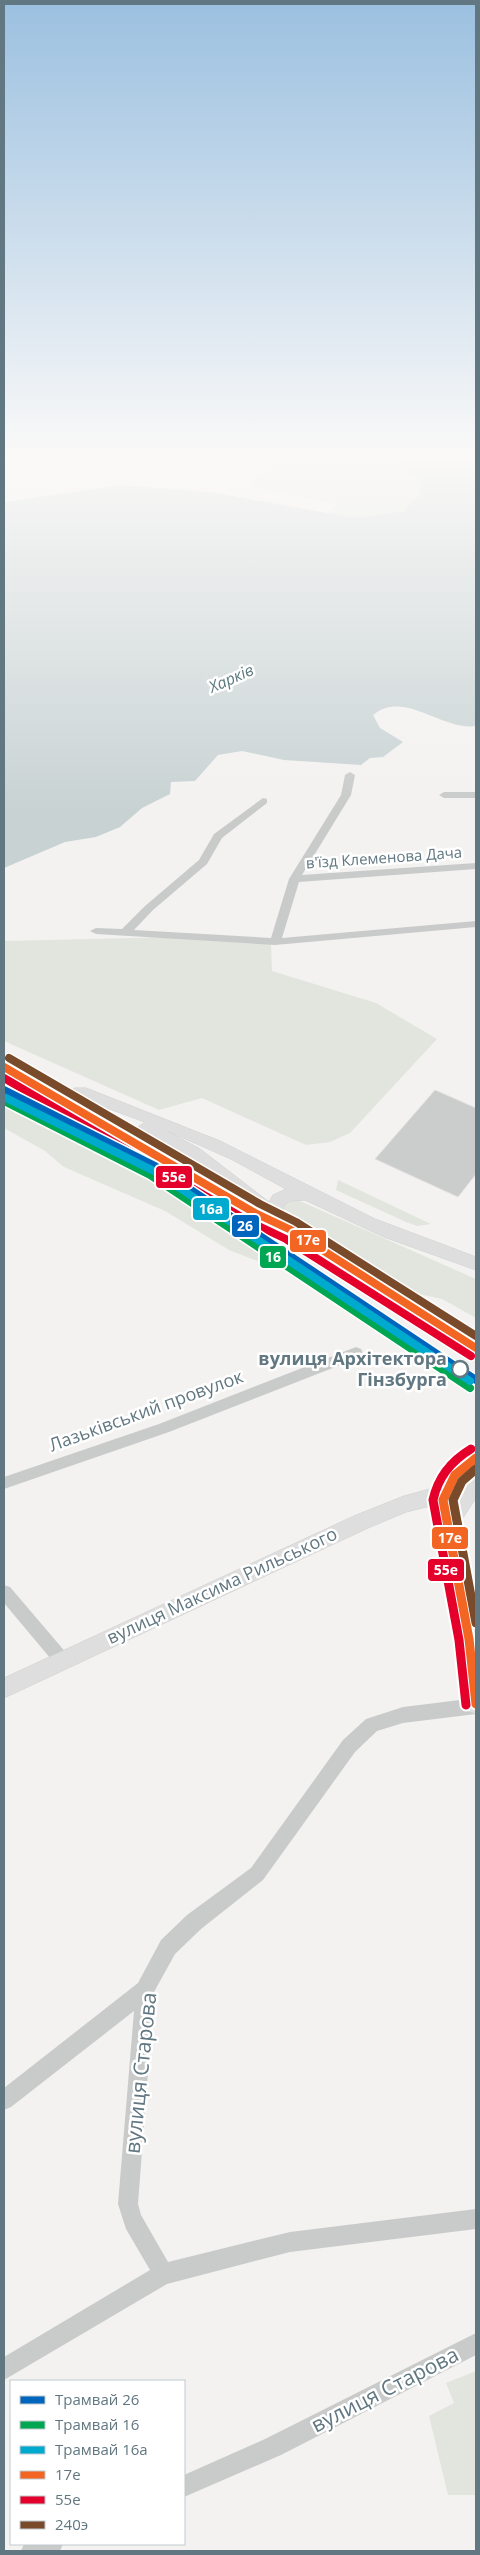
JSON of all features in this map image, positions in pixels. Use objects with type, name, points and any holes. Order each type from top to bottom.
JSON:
[{"type":"main road","points":[[7,1068],[194,1153],[310,1195],[425,1246],[476,1263]]},
{"type":"main road","points":[[74,1097],[141,1113],[258,1166],[310,1195]]},
{"type":"main road","points":[[74,1097],[255,1213],[288,1228],[476,1348]]},
{"type":"main road","points":[[194,1153],[288,1228]]},
{"type":"main road","points":[[275,1216],[276,1203],[281,1197],[296,1192],[310,1195]]},
{"type":"main road","points":[[476,1458],[457,1472],[444,1492],[443,1511],[472,1642],[476,1705]]},
{"type":"main road","name":"вулиця Максима Рильського","points":[[4,1688],[378,1515],[444,1492],[473,1488]]},
{"type":"main road","name":"вулиця Максима Рильського","points":[[446,1526],[473,1488]]},
{"type":"street","points":[[274,942],[294,879],[346,795],[350,775]]},
{"type":"street","points":[[444,795],[476,795]]},
{"type":"street","points":[[126,932],[149,908],[203,862],[218,836],[264,801]]},
{"type":"street","name":"в'їзд Клеменова Дача","points":[[294,879],[476,866]]},
{"type":"street","points":[[96,931],[274,942],[476,924]]},
{"type":"street","name":"Лазьківський провулок","points":[[4,1483],[164,1428],[356,1353]]},
{"type":"street","points":[[4,1592],[62,1660]]},
{"type":"street","name":"вулиця Старова","points":[[163,2274],[146,2240],[134,2224],[128,2204],[146,1990],[168,1947],[194,1922],[257,1874],[349,1746],[372,1725],[403,1715],[476,1705]]},
{"type":"street","points":[[4,2100],[146,1990]]},
{"type":"street","points":[[4,2369],[163,2274],[290,2242],[476,2219]]},
{"type":"street","name":"вулиця Старова","points":[[185,2486],[273,2447],[476,2344]]},
{"type":"street","points":[[33,2551],[48,2545]]},
{"type":"shaded area","points":[[175,937],[271,944],[272,971],[376,1003],[437,1039],[350,1133],[330,1142],[306,1145],[202,1098],[159,1110],[4,1041],[4,941]]},
{"type":"shaded area","points":[[4,1105],[38,1117],[108,1152],[134,1159],[158,1172],[194,1203],[264,1243],[281,1258],[283,1264],[276,1267],[268,1265],[229,1250],[165,1211],[64,1167],[45,1151],[4,1128]]},
{"type":"shaded area","points":[[338,1180],[431,1224],[417,1226],[336,1190]]},
{"type":"shaded area","points":[[293,1198],[476,1279],[476,1318],[442,1299],[414,1293],[284,1209],[283,1202]]},
{"type":"shaded area","points":[[476,2371],[476,2495],[448,2495],[429,2416],[454,2403],[446,2383]]},
{"type":"water","name":"Харків","points":[[4,574],[476,574],[476,726],[450,723],[410,708],[397,706],[385,708],[373,715],[380,728],[403,742],[383,757],[370,758],[361,765],[284,760],[242,751],[218,755],[195,781],[171,782],[170,794],[142,808],[120,827],[96,837],[65,842],[4,868]]},
{"type":"building","points":[[435,1090],[476,1108],[476,1174],[458,1197],[375,1159]]},
{"type":"tram line","name":"26","points":[[4,1090],[155,1166],[476,1380]]},
{"type":"tram line","name":"16a","points":[[4,1097],[154,1171],[470,1381]]},
{"type":"tram line","name":"16","points":[[4,1101],[150,1175],[470,1388]]},
{"type":"transit line","name":"240э","points":[[9,1058],[260,1204],[296,1222],[476,1336]]},
{"type":"transit line","name":"17е","points":[[4,1067],[255,1213],[291,1230],[476,1348]]},
{"type":"transit line","name":"55е","points":[[4,1078],[250,1222],[286,1239],[471,1356]]},
{"type":"transit line","name":"55е","points":[[466,1705],[459,1640],[433,1500],[438,1484],[446,1470],[457,1458],[471,1449]]},
{"type":"transit line","name":"17е","points":[[476,1458],[455,1475],[443,1500],[469,1639],[476,1704]]},
{"type":"transit line","name":"240э","points":[[476,1469],[462,1481],[453,1500],[476,1623]]},
{"type":"place","name":"вулиця Архітектора Гінзбурга","points":[[460,1369]]}]
